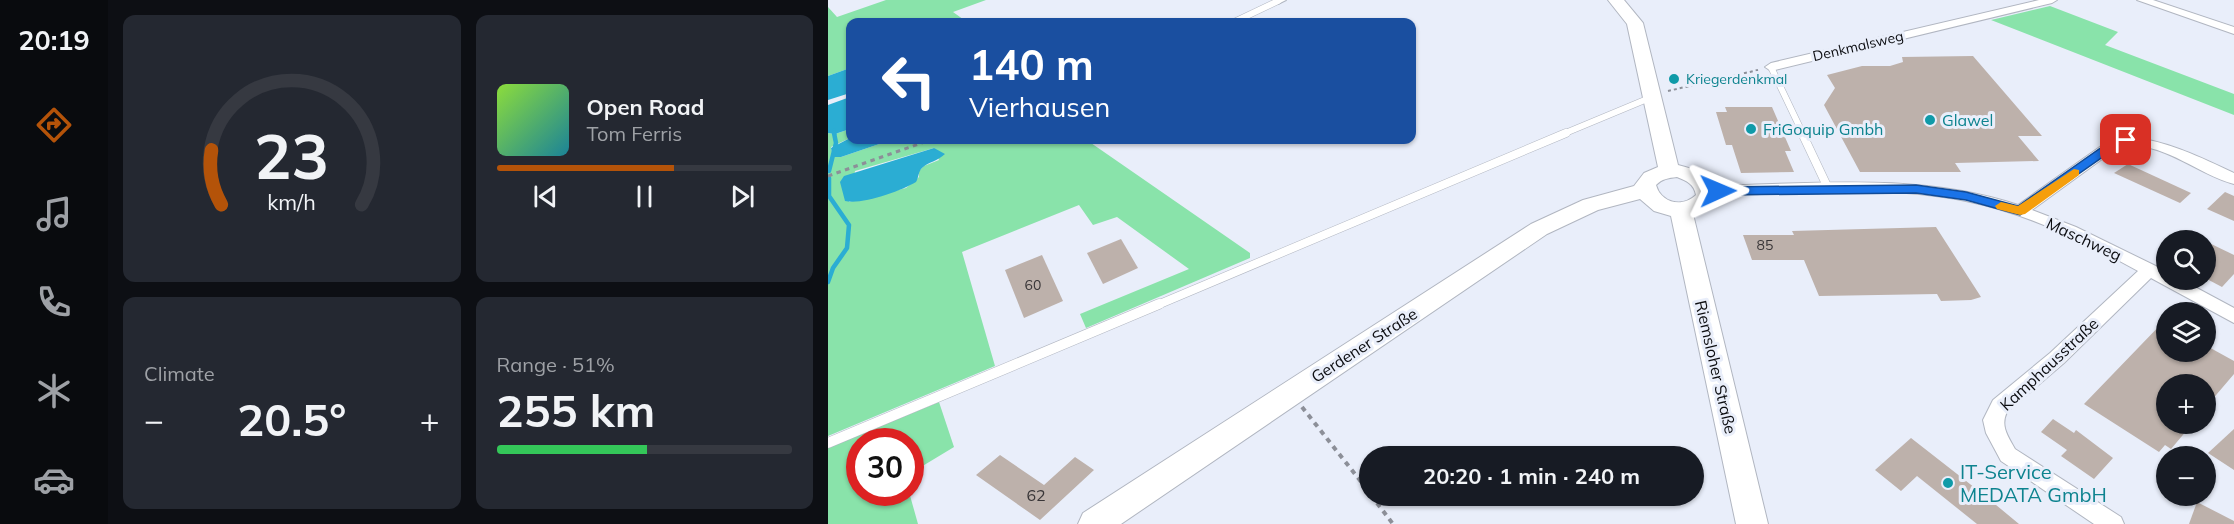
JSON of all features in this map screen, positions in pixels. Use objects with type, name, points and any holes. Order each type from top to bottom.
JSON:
[{"type":"main road","points":[[1616,0],[1635,24],[1658,94],[1669,171]]},
{"type":"main road","points":[[1669,171],[1694,176],[1701,181],[1707,191],[1703,202],[1698,206],[1681,210],[1662,206],[1649,197],[1646,191],[1648,180],[1660,172],[1669,171]]},
{"type":"main road","name":"Gerdener Straße","points":[[1094,524],[1539,229],[1570,212],[1633,192],[1646,191]]},
{"type":"main road","name":"Riemsloher Straße","points":[[1681,210],[1752,524]]},
{"type":"street","name":"Denkmalsweg","points":[[1771,67],[2052,0]]},
{"type":"street","points":[[2142,0],[2234,31]]},
{"type":"street","points":[[2020,211],[2116,142],[2126,140],[2142,141],[2161,147],[2234,178]]},
{"type":"street","name":"Maschweg","points":[[1707,191],[1828,188],[1916,189],[1966,196],[2020,211],[2061,227],[2233,315]]},
{"type":"street","name":"Kamphausstraße","points":[[2113,524],[2008,455],[1996,433],[1993,420],[2000,406],[2057,358],[2148,271]]},
{"type":"lane","points":[[1243,18],[1280,1]]},
{"type":"lane","points":[[1771,67],[1828,188]]},
{"type":"lane","points":[[828,443],[1658,94]]},
{"type":"path","points":[[1658,94],[1771,67]]},
{"type":"path","points":[[828,176],[919,144]]},
{"type":"path","points":[[1291,393],[1359,480]]},
{"type":"path","points":[[1380,506],[1394,524]]},
{"type":"green space","points":[[886,0],[986,0],[953,12],[961,18],[846,18],[846,69],[828,76],[828,7],[837,17]]},
{"type":"green space","points":[[2050,6],[2118,32],[2105,45],[2234,94],[2234,115],[1991,20]]},
{"type":"green space","points":[[846,130],[846,140],[831,147],[833,157],[841,157],[879,144],[1092,144],[1250,253],[1250,258],[1086,328],[1080,314],[1189,269],[1117,217],[1093,225],[1079,205],[962,252],[995,366],[828,436],[828,133],[835,134]],"holes":[[[934,148],[939,160],[924,166],[919,171],[919,177],[906,188],[849,202],[855,171]]]},
{"type":"green space","points":[[939,402],[954,447],[924,465],[924,428],[876,428]]},
{"type":"green space","points":[[846,441],[846,506],[913,506],[918,524],[828,524],[828,448]]},
{"type":"water","points":[[846,69],[846,94],[828,100],[828,76]]},
{"type":"water","points":[[846,98],[846,130],[835,134],[828,133],[828,105]]},
{"type":"water","points":[[846,140],[846,144],[879,144],[841,157],[833,157],[831,148]]},
{"type":"water","points":[[934,148],[945,154],[922,168],[916,182],[881,196],[861,201],[845,201],[840,182],[844,176]]},
{"type":"building","name":"Glawel","points":[[1973,56],[2042,136],[2018,136],[2039,161],[1955,163],[1961,172],[1860,172],[1824,105],[1835,88],[1827,75],[1862,66],[1890,66],[1903,62],[1902,57]]},
{"type":"building","name":"FriGoquip Gmbh","points":[[1725,107],[1772,107],[1791,151],[1785,151],[1794,172],[1741,173],[1732,145],[1726,145],[1716,112],[1727,112]]},
{"type":"building","points":[[2128,164],[2191,193],[2180,203],[2114,173]]},
{"type":"building","points":[[2225,192],[2234,196],[2234,221],[2207,209]]},
{"type":"building","points":[[1936,227],[1981,297],[1971,300],[1941,301],[1937,294],[1819,296],[1804,260],[1752,260],[1743,235],[1794,235],[1792,231]]},
{"type":"building","points":[[1121,239],[1138,268],[1103,284],[1087,253]]},
{"type":"building","points":[[2216,246],[2234,255],[2234,274],[2222,287],[2216,284]]},
{"type":"building","points":[[1042,255],[1063,301],[1024,318],[1005,270]]},
{"type":"building","points":[[2156,329],[2156,362],[2216,362],[2216,351],[2234,361],[2234,374],[2216,395],[2216,374],[2156,374],[2156,434],[2184,434],[2174,446],[2156,446],[2156,450],[2084,404]]},
{"type":"building","points":[[2053,419],[2074,433],[2076,430],[2113,458],[2094,479],[2061,456],[2067,450],[2041,432]]},
{"type":"building","points":[[2234,429],[2234,470],[2216,458],[2216,446]]},
{"type":"building","name":"IT-Service MEDATA GmbH","points":[[1911,438],[2019,524],[1977,524],[1917,476],[1901,491],[1875,470]]},
{"type":"building","points":[[1000,455],[1044,485],[1075,457],[1094,470],[1040,520],[976,475]]},
{"type":"building","points":[[2196,506],[2205,506],[2234,521],[2234,524],[2189,524]]},
{"type":"waterway","points":[[834,130],[835,134]]},
{"type":"waterway","points":[[829,171],[836,143],[834,133]]},
{"type":"waterway","points":[[828,282],[833,268],[847,248],[849,225],[829,196],[829,178]]},
{"type":"slow traffic","points":[[2001,206],[2020,211],[2074,172]]},
{"type":"place","name":"Kriegerdenkmal","points":[[1674,79]]},
{"type":"place","name":"Glawel","points":[[1930,120]]},
{"type":"place","name":"FriGoquip Gmbh","points":[[1751,129]]},
{"type":"place","name":"IT-Service MEDATA GmbH","points":[[1948,483]]},
{"type":"route","points":[[1718,191],[1828,188],[1916,189],[1966,196],[2020,211],[2116,142],[2126,140]]}]
